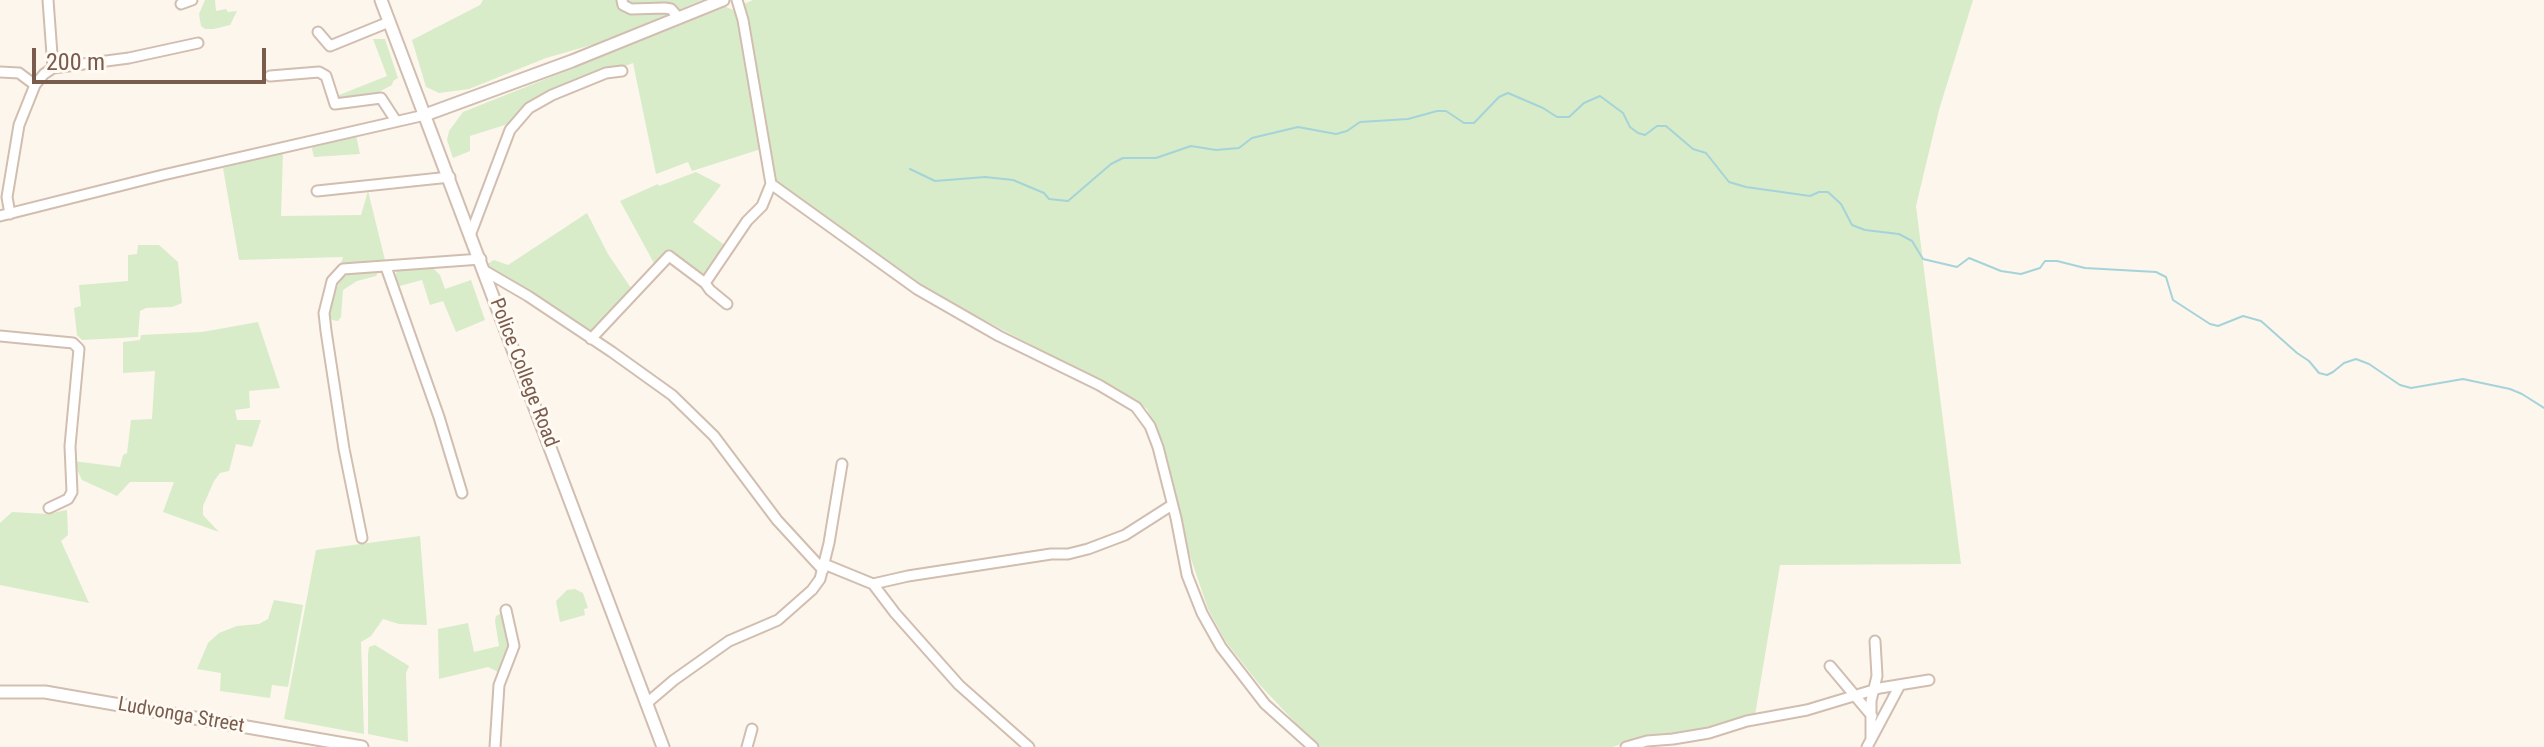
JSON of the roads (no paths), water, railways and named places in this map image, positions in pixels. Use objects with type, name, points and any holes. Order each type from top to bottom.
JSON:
[{"type":"street","points":[[48,0],[53,68]]},
{"type":"street","points":[[181,4],[192,0]]},
{"type":"street","name":"Police College Road","points":[[381,0],[663,747]]},
{"type":"street","points":[[622,0],[623,5],[631,9],[665,8],[679,18]]},
{"type":"street","points":[[198,43],[129,58],[53,68],[44,74],[35,85],[19,125],[5,215],[425,115],[572,61],[723,0]]},
{"type":"street","points":[[705,283],[747,221],[762,206],[771,184],[737,0]]},
{"type":"street","points":[[318,32],[330,46],[389,22]]},
{"type":"street","points":[[471,233],[510,130],[529,108],[606,73],[622,71]]},
{"type":"street","points":[[0,72],[19,73],[35,85]]},
{"type":"street","points":[[270,76],[322,73],[335,104],[381,98],[396,121]]},
{"type":"street","points":[[317,191],[450,177]]},
{"type":"street","points":[[771,184],[917,289],[999,336],[1099,385],[1136,407],[1150,426],[1158,447],[1193,595],[1221,647],[1265,704],[1313,747]]},
{"type":"street","points":[[591,339],[669,256],[727,304]]},
{"type":"street","points":[[362,538],[344,449],[324,313],[332,281],[338,272],[343,269],[386,267],[483,265],[672,395],[714,436],[777,520],[824,567],[873,584],[1088,549],[1125,535],[1172,505]]},
{"type":"street","points":[[386,267],[439,417],[462,493]]},
{"type":"street","points":[[0,336],[73,343],[79,349],[70,446],[72,492],[68,499],[49,508]]},
{"type":"street","points":[[647,703],[729,641],[761,629],[793,609],[812,590],[824,567],[842,464]]},
{"type":"street","points":[[873,584],[959,685],[1029,747]]},
{"type":"street","points":[[495,747],[499,685],[514,646],[506,610]]},
{"type":"street","points":[[1869,743],[1871,701],[1877,676],[1875,641]]},
{"type":"street","points":[[1830,666],[1872,716]]},
{"type":"street","points":[[1626,747],[1647,741],[1709,733],[1738,723],[1807,710],[1874,690],[1929,680]]},
{"type":"street","points":[[1869,743],[1900,685]]},
{"type":"street","name":"Ludvonga Street","points":[[0,692],[45,692],[362,747]]},
{"type":"street","points":[[747,747],[752,729]]},
{"type":"waterway","points":[[910,169],[935,181],[985,177],[1013,180],[1044,193],[1049,199],[1068,201],[1111,164],[1123,158],[1156,158],[1191,146],[1216,150],[1239,148],[1252,138],[1298,127],[1336,134],[1360,122],[1408,119],[1437,111],[1446,111],[1464,123],[1474,123],[1499,97],[1508,93],[1557,117],[1569,117],[1584,103],[1600,96],[1623,113],[1630,127],[1638,133],[1645,135],[1657,126],[1666,126],[1693,149],[1706,153],[1729,182],[1810,196],[1828,192],[1841,204],[1852,225],[1865,230],[1899,234],[1912,241],[1923,259],[1957,267],[1969,258],[2001,271],[2021,274],[2040,268],[2045,261],[2085,268],[2156,272],[2166,277],[2173,300],[2210,324],[2218,326],[2243,316],[2261,321],[2319,373],[2327,375],[2356,359],[2400,385],[2411,388],[2463,379],[2510,389],[2544,408]]}]
